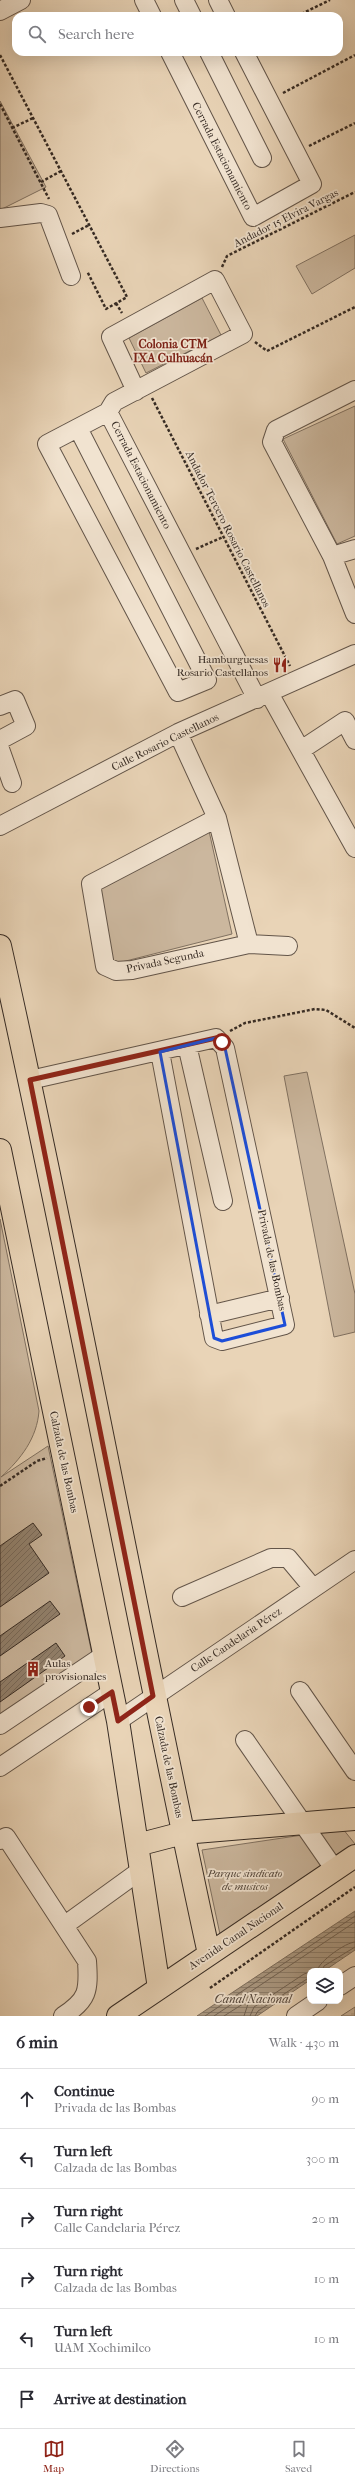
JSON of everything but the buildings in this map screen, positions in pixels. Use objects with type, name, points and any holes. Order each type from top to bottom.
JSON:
[{"type":"main road","name":"Calzada de las Bombas","points":[[0,946],[30,1080],[153,1696],[209,1954]]},
{"type":"main road","name":"Calzada de las Bombas","points":[[0,1150],[118,1721],[159,1988]]},
{"type":"main road","points":[[137,1845],[183,1833],[355,1819]]},
{"type":"main road","name":"Avenida Canal Nacional","points":[[118,2016],[355,1856]]},
{"type":"street","points":[[0,11],[21,0]]},
{"type":"street","points":[[144,0],[150,12]]},
{"type":"street","points":[[184,0],[190,12]]},
{"type":"street","points":[[218,0],[224,12]]},
{"type":"street","name":"Cerrada Estacionamiento","points":[[172,56],[253,217],[312,184],[246,56]]},
{"type":"street","points":[[211,56],[262,158]]},
{"type":"street","points":[[0,218],[45,213],[50,218],[71,276]]},
{"type":"street","points":[[108,412],[114,402],[141,388],[243,334],[215,280],[111,337],[141,388]]},
{"type":"street","points":[[355,390],[276,430],[272,437],[272,442],[332,556],[355,614]]},
{"type":"street","name":"Cerrada Estacionamiento","points":[[78,428],[207,680],[178,692],[47,444],[108,412],[182,556],[263,696],[301,750],[355,848]]},
{"type":"street","points":[[332,556],[355,549]]},
{"type":"street","name":"Calle Rosario Castellanos","points":[[0,826],[178,733],[355,654]]},
{"type":"street","points":[[0,706],[14,700],[26,726],[0,740]]},
{"type":"street","points":[[301,750],[345,721],[355,740]]},
{"type":"street","points":[[178,733],[217,818],[249,944],[288,946]]},
{"type":"street","points":[[0,749],[12,783]]},
{"type":"street","name":"Privada Segunda","points":[[217,818],[92,884],[105,966],[116,971],[132,970],[249,944]]},
{"type":"street","points":[[30,1080],[160,1052],[216,1038]]},
{"type":"street","name":"Privada de las Bombas","points":[[160,1052],[214,1338],[222,1341],[279,1328],[285,1325],[280,1298],[225,1048],[216,1038]]},
{"type":"street","points":[[187,1045],[223,1201]]},
{"type":"street","points":[[210,1315],[280,1298]]},
{"type":"street","points":[[182,1597],[271,1558],[288,1558],[313,1588]]},
{"type":"street","name":"Calle Candelaria Pérez","points":[[118,1721],[355,1560]]},
{"type":"street","points":[[0,1725],[104,1655]]},
{"type":"street","points":[[300,1691],[355,1771]]},
{"type":"street","points":[[0,1767],[112,1692]]},
{"type":"street","points":[[245,1740],[335,1870]]},
{"type":"street","points":[[0,1840],[6,1837],[65,1925],[87,1962],[89,1984],[80,2005],[62,2016]]},
{"type":"street","points":[[65,1925],[141,1870]]},
{"type":"street","points":[[343,1984],[355,1976]]},
{"type":"street","points":[[296,2016],[314,2004]]},
{"type":"path","points":[[305,12],[330,0]]},
{"type":"path","points":[[0,55],[127,297],[116,303]]},
{"type":"path","points":[[269,100],[355,55]]},
{"type":"path","points":[[12,128],[33,118]]},
{"type":"path","points":[[296,153],[355,123]]},
{"type":"path","points":[[40,182],[61,171]]},
{"type":"path","name":"Andador 15 Elvira Vargas","points":[[215,280],[227,256],[355,192]]},
{"type":"path","points":[[59,241],[89,225]]},
{"type":"path","points":[[243,334],[267,351],[355,307]]},
{"type":"path","name":"Andador Tercero Rosario Castellanos","points":[[141,388],[223,537],[297,680]]},
{"type":"path","points":[[182,556],[223,537]]},
{"type":"path","points":[[216,1038],[245,1023],[315,1009],[326,1010],[355,1028]]},
{"type":"path","points":[[0,1486],[37,1461],[63,1456]]},
{"type":"path","points":[[210,1988],[355,1887]]},
{"type":"highlighted area","points":[[216,1038],[225,1048],[285,1325],[222,1341],[214,1338],[160,1052]]},
{"type":"green space","points":[[0,101],[46,187],[0,210]]},
{"type":"green space","points":[[355,235],[355,268],[312,294],[296,266]]},
{"type":"green space","points":[[202,298],[221,335],[146,373],[129,338]]},
{"type":"green space","points":[[355,406],[355,536],[337,544],[283,439]]},
{"type":"green space","points":[[209,831],[232,934],[110,965],[95,886]]},
{"type":"green space","points":[[307,1072],[355,1294],[355,1332],[334,1337],[284,1076]]},
{"type":"green space","points":[[0,1219],[39,1411],[35,1430],[27,1447],[15,1463],[1,1477],[48,1446],[92,1654],[0,1715]]},
{"type":"green space","name":"Parque sindicato de musicos","points":[[343,1829],[355,1844],[355,1848],[221,1939],[202,1850]]},
{"type":"green space","points":[[355,2007],[355,2016],[341,2016]]},
{"type":"water","name":"Canal Nacional","points":[[355,1911],[355,1950],[328,1968],[307,1968],[307,1982],[257,2016],[197,2016]]},
{"type":"place","name":"Hamburguesas Rosario Castellanos","points":[[280,665]]},
{"type":"place","name":"Aulas provisionales","points":[[33,1669]]},
{"type":"district","name":"Colonia CTM IXA Culhuacán","points":[[173,351]]},
{"type":"route","points":[[89,1707],[112,1692],[118,1721],[153,1696],[30,1080],[160,1052],[216,1038],[222,1042]]}]
